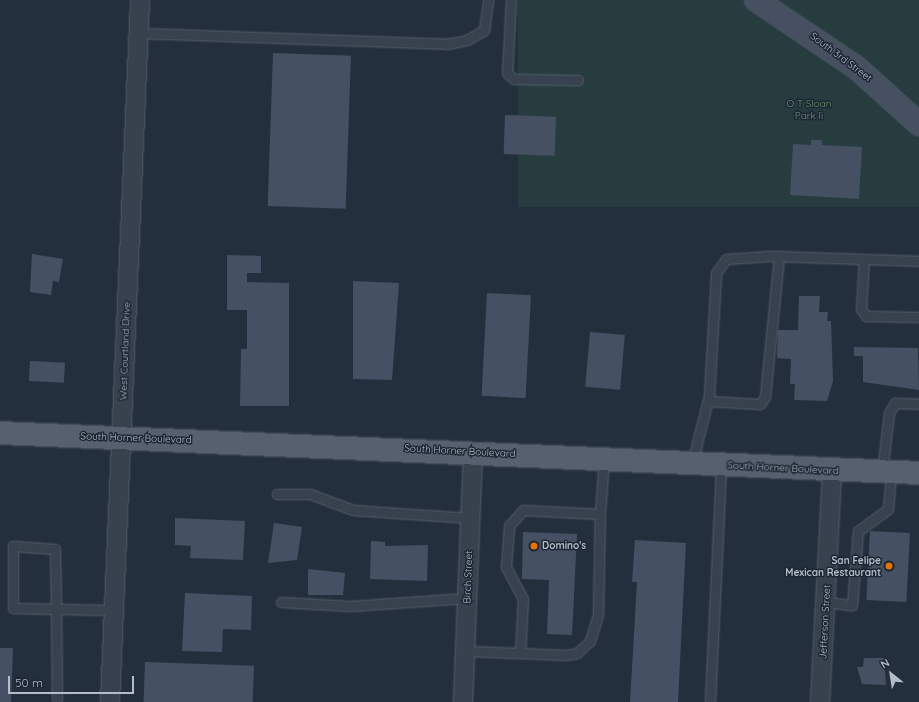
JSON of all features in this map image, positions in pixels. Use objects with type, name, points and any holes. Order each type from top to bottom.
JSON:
[{"type":"main road","name":"South Horner Boulevard","points":[[0,432],[604,458],[886,473],[919,473]]},
{"type":"street","name":"West Courtland Drive","points":[[110,702],[140,0]]},
{"type":"street","name":"South 3rd Street","points":[[756,0],[857,68],[919,124]]},
{"type":"street","name":"Birch Street","points":[[463,702],[473,452]]},
{"type":"street","name":"Jefferson Street","points":[[820,702],[832,470]]},
{"type":"lane","points":[[138,33],[447,44],[468,40],[484,30],[488,0]]},
{"type":"lane","points":[[511,0],[507,73],[514,79],[578,80]]},
{"type":"lane","points":[[708,401],[760,404],[765,397],[779,256]]},
{"type":"lane","points":[[692,463],[708,401],[716,273],[726,259],[779,256],[919,261]]},
{"type":"lane","points":[[864,259],[861,308],[866,316],[919,317]]},
{"type":"lane","points":[[826,602],[852,605],[858,531],[888,508],[886,473],[889,413],[895,403],[919,404]]},
{"type":"lane","points":[[465,651],[566,655],[577,653],[590,641],[598,614],[600,514],[604,458]]},
{"type":"lane","points":[[710,702],[721,464]]},
{"type":"lane","points":[[277,494],[310,494],[352,510],[470,518]]},
{"type":"lane","points":[[520,653],[523,599],[506,567],[509,526],[523,510],[600,514]]},
{"type":"lane","points":[[57,699],[56,609],[56,549],[13,546],[13,608],[56,609],[114,610]]},
{"type":"lane","points":[[281,602],[350,606],[467,598]]},
{"type":"green space","name":"O T Sloan Park Ii","points":[[518,0],[919,0],[919,207],[518,207]]},
{"type":"building","points":[[273,53],[351,56],[346,209],[268,206]]},
{"type":"building","points":[[505,115],[556,117],[555,156],[504,154]]},
{"type":"building","points":[[811,140],[822,140],[822,145],[862,147],[859,199],[790,195],[793,144],[811,145]]},
{"type":"building","points":[[32,254],[63,259],[59,282],[53,281],[51,295],[30,292]]},
{"type":"building","points":[[227,255],[261,256],[261,273],[247,273],[247,282],[289,283],[289,406],[240,406],[241,349],[247,349],[247,310],[227,310]]},
{"type":"building","points":[[353,281],[399,283],[392,380],[353,379]]},
{"type":"building","points":[[487,293],[531,295],[526,398],[482,396]]},
{"type":"building","points":[[799,296],[820,296],[819,312],[828,312],[827,321],[831,321],[833,381],[827,401],[794,400],[795,384],[790,384],[791,359],[777,358],[778,330],[798,330]]},
{"type":"building","points":[[590,332],[625,335],[620,390],[585,387]]},
{"type":"building","points":[[854,347],[918,348],[919,390],[863,382],[863,356],[854,356]]},
{"type":"building","points":[[30,361],[65,363],[64,383],[29,381]]},
{"type":"building","points":[[175,518],[245,521],[243,560],[190,558],[191,546],[175,545]]},
{"type":"building","points":[[274,523],[302,527],[297,560],[268,563]]},
{"type":"building","name":"San Felipe Mexican Restaurant","points":[[870,531],[910,533],[906,602],[866,600]]},
{"type":"building","points":[[523,532],[577,534],[572,635],[547,634],[549,580],[522,579]]},
{"type":"building","points":[[635,540],[686,543],[678,702],[630,702],[637,582],[632,582]]},
{"type":"building","points":[[371,541],[385,542],[385,546],[428,545],[427,581],[370,579]]},
{"type":"building","points":[[308,569],[345,573],[343,595],[308,595]]},
{"type":"building","points":[[185,593],[252,596],[251,630],[223,629],[222,652],[182,651]]},
{"type":"building","points":[[0,648],[13,648],[11,702],[0,702]]},
{"type":"building","points":[[864,658],[884,658],[886,685],[862,684],[857,667],[863,667]]},
{"type":"building","points":[[145,662],[254,666],[253,702],[144,702]]},
{"type":"place","name":"Domino's","points":[[534,546]]},
{"type":"place","name":"San Felipe Mexican Restaurant","points":[[889,566]]}]
